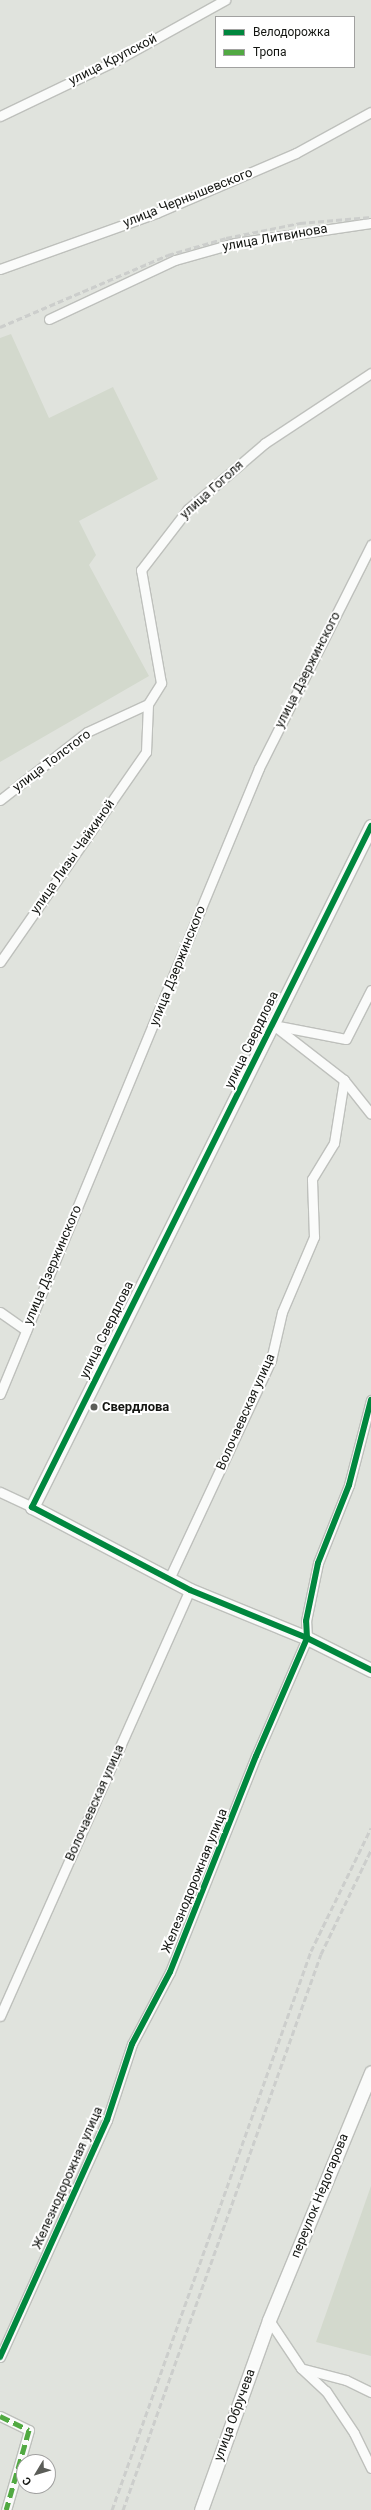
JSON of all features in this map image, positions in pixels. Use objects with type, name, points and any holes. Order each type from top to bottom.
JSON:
[{"type":"street","name":"улица Крупской","points":[[0,116],[117,60],[225,0]]},
{"type":"street","name":"улица Чернышевского","points":[[0,269],[156,213],[296,152],[371,112]]},
{"type":"street","name":"улица Литвинова","points":[[49,319],[175,260],[235,243],[371,223]]},
{"type":"street","name":"улица Гоголя","points":[[148,704],[161,683],[141,570],[188,509],[265,443],[371,373]]},
{"type":"street","name":"улица Дзержинского","points":[[0,1394],[259,768],[371,545]]},
{"type":"street","name":"улица Лизы Чайкиной","points":[[0,962],[146,752],[148,704]]},
{"type":"street","name":"улица Толстого","points":[[0,800],[87,732],[148,704]]},
{"type":"street","name":"улица Свердлова","points":[[32,1507],[371,826]]},
{"type":"street","points":[[272,1024],[346,1038],[371,990]]},
{"type":"street","points":[[272,1024],[344,1080],[371,1114]]},
{"type":"street","name":"Волочаевская улица","points":[[169,1579],[272,1360],[282,1312],[314,1237],[312,1179],[334,1143],[344,1080]]},
{"type":"street","points":[[0,1312],[26,1330]]},
{"type":"street","name":"Железнодорожная улица","points":[[0,2357],[107,2120],[132,2044],[170,1972],[256,1756],[306,1638],[306,1621],[318,1563],[349,1485],[371,1400]]},
{"type":"street","points":[[0,1492],[32,1507],[190,1590],[306,1638],[371,1670]]},
{"type":"street","name":"Волочаевская улица","points":[[0,2016],[190,1590]]},
{"type":"street","name":"переулок Недогарова","points":[[269,2320],[371,2072]]},
{"type":"street","points":[[269,2320],[300,2368],[326,2391],[354,2432],[371,2468]]},
{"type":"street","name":"улица Обручева","points":[[201,2510],[269,2320]]},
{"type":"street","points":[[300,2368],[346,2380],[371,2392]]},
{"type":"street","points":[[0,2416],[29,2430],[6,2510]]},
{"type":"shaded area","points":[[11,334],[49,418],[113,387],[158,479],[79,521],[96,555],[89,565],[149,676],[0,762],[0,338]]},
{"type":"shaded area","points":[[371,2186],[371,2356],[316,2342]]},
{"type":"railway","points":[[0,327],[168,255],[226,238],[300,223],[371,217]]},
{"type":"railway","points":[[112,2510],[311,1951],[371,1828]]},
{"type":"railway","points":[[123,2510],[321,1954],[371,1850]]},
{"type":"marked path","points":[[0,2416],[29,2430],[6,2510]]},
{"type":"cycle path","points":[[371,826],[32,1507],[190,1590],[307,1638],[371,1670]]},
{"type":"cycle path","points":[[0,2357],[107,2120],[132,2044],[170,1972],[256,1756],[307,1638],[306,1621],[318,1563],[349,1485],[371,1400]]},
{"type":"place","name":"Свердлова","points":[[94,1407]]}]
